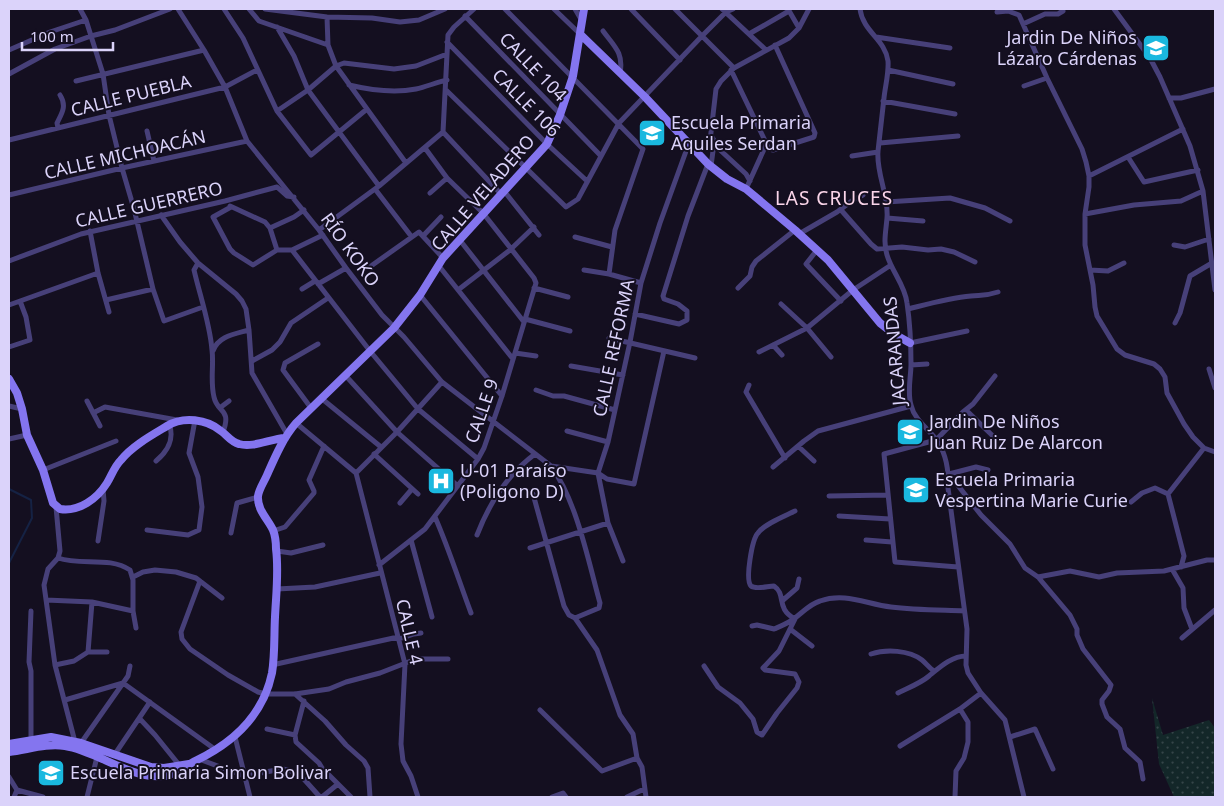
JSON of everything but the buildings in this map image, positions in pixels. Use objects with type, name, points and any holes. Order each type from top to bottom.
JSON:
[{"type":"main road","name":"CALLE VELADERO","points":[[258,497],[286,436],[296,423],[394,328],[420,295],[443,258],[547,144],[560,115],[573,76],[584,9]]},
{"type":"main road","points":[[580,34],[645,96],[710,165],[727,179],[746,190],[797,232],[817,250],[880,323],[910,343]]},
{"type":"main road","points":[[9,379],[17,393],[27,435],[43,470],[56,507],[60,509],[79,508],[86,504],[103,488],[122,458],[169,424],[178,420],[195,420],[215,426],[237,444],[246,445],[286,436]]},
{"type":"main road","points":[[9,752],[49,746],[63,746],[78,749],[147,775],[169,775],[216,750],[235,737],[250,720],[265,696],[272,665],[277,589],[277,551],[273,531],[262,513],[258,497]]},
{"type":"main road","points":[[9,744],[51,737],[78,742],[151,767],[184,766]]},
{"type":"street","points":[[80,9],[86,20],[103,74],[109,115],[122,168],[153,289],[164,321],[203,307]]},
{"type":"street","points":[[9,74],[55,49],[91,36],[115,30],[170,9]]},
{"type":"street","name":"RÍO KOKO","points":[[178,9],[225,88],[247,141],[320,230],[346,268],[394,328],[442,382],[551,466]]},
{"type":"street","points":[[224,9],[243,38],[277,111],[311,155],[367,109]]},
{"type":"street","points":[[249,9],[259,21],[328,45]]},
{"type":"street","points":[[265,9],[311,12],[327,17],[409,22],[419,20],[444,9]]},
{"type":"street","points":[[320,230],[377,187],[443,132],[448,35],[474,9]]},
{"type":"street","points":[[505,9],[643,149],[615,230],[609,274]]},
{"type":"street","points":[[554,9],[580,34]]},
{"type":"street","points":[[575,9],[582,21]]},
{"type":"street","points":[[631,9],[680,60]]},
{"type":"street","points":[[674,9],[733,69],[768,147],[773,150],[815,136],[774,45]]},
{"type":"street","points":[[446,90],[566,207],[578,198],[619,123],[680,60],[724,10],[733,9]]},
{"type":"street","points":[[635,314],[679,324],[687,320],[686,311],[678,304],[664,299],[663,296],[688,216],[710,165],[713,151],[711,136],[716,89],[733,69],[790,38],[799,28],[809,9]]},
{"type":"street","name":"JACARANDAS","points":[[860,9],[862,20],[882,45],[886,54],[888,70],[878,152],[886,202],[885,249],[904,290],[908,309],[911,365],[909,395],[911,406],[916,417],[936,440],[943,454],[948,474],[948,488],[966,629],[968,673],[981,693],[1005,720],[1024,797]]},
{"type":"street","points":[[1114,9],[1150,58],[1170,98],[1198,170],[1215,290]]},
{"type":"street","points":[[724,10],[766,50]]},
{"type":"street","points":[[749,34],[788,10],[799,28]]},
{"type":"street","points":[[997,12],[1008,11],[1019,15],[1082,149],[1089,176],[1085,214],[1085,245],[1097,316],[1111,341],[1125,355],[1154,364],[1160,369],[1165,377],[1168,393],[1175,410],[1193,437],[1204,448],[1215,452]]},
{"type":"street","points":[[1023,24],[1045,14],[1058,14],[1063,11]]},
{"type":"street","name":"CALLE 104","points":[[465,16],[600,155]]},
{"type":"street","points":[[327,17],[328,45],[336,66],[406,163]]},
{"type":"street","points":[[9,50],[50,32],[86,20]]},
{"type":"street","points":[[277,27],[294,56],[308,90],[411,236]]},
{"type":"street","points":[[603,31],[620,53],[622,62],[620,73]]},
{"type":"street","points":[[875,37],[950,48]]},
{"type":"street","name":"CALLE 106","points":[[447,42],[547,144],[587,181]]},
{"type":"street","points":[[76,81],[204,50]]},
{"type":"street","points":[[277,111],[308,90],[336,66],[344,63],[394,69],[416,66],[447,54]]},
{"type":"street","name":"CALLE PUEBLA","points":[[9,140],[225,88],[257,70]]},
{"type":"street","points":[[888,70],[953,84]]},
{"type":"street","points":[[1024,86],[1047,78]]},
{"type":"street","points":[[349,85],[363,88],[396,90],[416,89],[447,80]]},
{"type":"street","points":[[1170,98],[1181,98],[1215,89]]},
{"type":"street","points":[[58,128],[57,123],[64,105],[60,95]]},
{"type":"street","points":[[884,100],[955,114]]},
{"type":"street","points":[[1089,176],[1183,129]]},
{"type":"street","points":[[147,131],[154,161]]},
{"type":"street","points":[[443,132],[503,192],[539,235]]},
{"type":"street","points":[[711,136],[720,150],[746,174],[750,181]]},
{"type":"street","points":[[880,143],[958,136]]},
{"type":"street","name":"CALLE MICHOACÁN","points":[[9,195],[247,141]]},
{"type":"street","name":"CALLE REFORMA","points":[[623,561],[608,523],[598,473],[608,442],[623,375],[640,283],[689,144]]},
{"type":"street","points":[[746,190],[768,147]]},
{"type":"street","points":[[425,148],[448,178],[483,213],[510,250],[534,278],[535,285],[568,297]]},
{"type":"street","points":[[852,156],[878,152]]},
{"type":"street","points":[[1128,157],[1144,182],[1198,170]]},
{"type":"street","points":[[430,193],[448,178]]},
{"type":"street","name":"CALLE GUERRERO","points":[[9,261],[90,232],[225,201],[276,187],[287,196],[294,197]]},
{"type":"street","points":[[1085,214],[1134,205],[1180,201],[1202,192]]},
{"type":"street","points":[[738,288],[750,276],[756,261],[797,232],[841,210],[853,200],[863,195]]},
{"type":"street","points":[[886,202],[950,198],[985,208],[1010,220]]},
{"type":"street","points":[[225,201],[232,207],[264,222],[270,228],[277,250]]},
{"type":"street","points":[[232,207],[213,217],[234,253],[252,265],[277,250],[292,250],[323,235]]},
{"type":"street","points":[[270,228],[294,217],[304,210]]},
{"type":"street","points":[[841,210],[870,244],[877,248],[941,249],[954,252],[975,262]]},
{"type":"street","points":[[161,216],[198,263],[242,301],[246,310],[249,330],[252,372],[286,436]]},
{"type":"street","points":[[370,266],[411,236],[421,234],[441,217]]},
{"type":"street","points":[[887,218],[923,221]]},
{"type":"street","points":[[458,290],[510,250],[534,227]]},
{"type":"street","points":[[90,232],[98,273],[109,312]]},
{"type":"street","points":[[421,234],[443,258]]},
{"type":"street","points":[[575,237],[612,247]]},
{"type":"street","points":[[459,239],[525,321],[570,331]]},
{"type":"street","points":[[1174,245],[1184,247],[1209,239]]},
{"type":"street","points":[[292,250],[370,352],[418,409],[478,459]]},
{"type":"street","points":[[817,250],[806,264],[841,300]]},
{"type":"street","points":[[198,263],[194,270],[212,352],[211,374],[214,397],[216,403],[221,407],[226,416],[223,432]]},
{"type":"street","points":[[1090,270],[1108,271],[1124,263]]},
{"type":"street","points":[[1175,322],[1180,313],[1190,276],[1212,263]]},
{"type":"street","points":[[759,352],[807,328],[853,290],[891,265]]},
{"type":"street","points":[[439,266],[513,359]]},
{"type":"street","points":[[302,289],[346,268]]},
{"type":"street","points":[[584,270],[609,274],[640,283]]},
{"type":"street","points":[[9,304],[98,273]]},
{"type":"street","name":"CALLE 9","points":[[379,565],[425,529],[478,459],[484,448],[502,396],[535,285]]},
{"type":"street","points":[[106,300],[153,289]]},
{"type":"street","points":[[908,309],[973,296],[987,296],[998,292]]},
{"type":"street","points":[[420,295],[502,396]]},
{"type":"street","points":[[252,362],[272,350],[280,342],[291,323],[328,298]]},
{"type":"street","points":[[9,347],[30,340],[28,323],[20,301]]},
{"type":"street","points":[[781,304],[807,328],[831,357]]},
{"type":"street","points":[[212,352],[216,344],[224,338],[249,330]]},
{"type":"street","points":[[910,343],[967,331]]},
{"type":"street","points":[[609,338],[695,358]]},
{"type":"street","points":[[311,408],[283,370],[283,366],[318,344]]},
{"type":"street","points":[[773,345],[782,355]]},
{"type":"street","points":[[551,466],[598,473],[606,479],[634,484],[664,351]]},
{"type":"street","points":[[515,353],[536,356]]},
{"type":"street","points":[[911,365],[927,364]]},
{"type":"street","points":[[571,366],[623,375]]},
{"type":"street","points":[[1209,369],[1215,388]]},
{"type":"street","points":[[345,375],[397,432],[458,486]]},
{"type":"street","points":[[958,567],[894,562],[884,454],[936,440],[973,404],[995,376]]},
{"type":"street","points":[[296,423],[356,473],[397,432],[442,382]]},
{"type":"street","points":[[749,386],[746,392],[785,458]]},
{"type":"street","points":[[536,390],[553,396],[564,396],[615,410]]},
{"type":"street","points":[[321,398],[381,447]]},
{"type":"street","points":[[87,401],[100,426]]},
{"type":"street","points":[[221,407],[229,401]]},
{"type":"street","points":[[9,406],[22,409]]},
{"type":"street","points":[[773,467],[813,433],[825,428],[911,406]]},
{"type":"street","points":[[93,414],[105,407],[178,420]]},
{"type":"street","points":[[966,410],[997,440]]},
{"type":"street","points":[[147,530],[188,535],[199,530],[202,507],[196,470],[189,453],[195,420]]},
{"type":"street","points":[[156,462],[165,454],[168,447],[171,434],[169,424]]},
{"type":"street","points":[[567,431],[608,442]]},
{"type":"street","points":[[9,439],[27,435]]},
{"type":"street","points":[[43,470],[116,441]]},
{"type":"street","points":[[273,531],[285,527],[314,492],[309,480],[324,446]]},
{"type":"street","points":[[798,446],[814,461]]},
{"type":"street","points":[[1168,494],[1204,448]]},
{"type":"street","points":[[374,454],[418,494]]},
{"type":"street","points":[[478,535],[491,504],[524,462],[534,454]]},
{"type":"street","points":[[551,466],[565,489],[600,606],[575,618]]},
{"type":"street","points":[[988,470],[976,467],[948,474],[981,515],[1010,544],[1025,568],[1038,577],[1070,615],[1077,629],[1077,635],[1083,649],[1111,685],[1102,700],[1102,704],[1107,717],[1120,729],[1125,748],[1140,762],[1143,779]]},
{"type":"street","name":"CALLE 4","points":[[356,473],[380,573],[405,664],[403,761],[411,776],[418,797]]},
{"type":"street","points":[[98,541],[104,500],[103,488]]},
{"type":"street","points":[[1131,502],[1142,493],[1155,488],[1168,494],[1176,518],[1184,556],[1181,567]]},
{"type":"street","points":[[400,503],[412,489]]},
{"type":"street","points":[[533,494],[564,606],[569,615],[575,618],[597,650],[620,715],[633,734],[636,758],[642,767],[646,797]]},
{"type":"street","points":[[829,496],[888,494]]},
{"type":"street","points":[[231,533],[237,503],[258,497]]},
{"type":"street","points":[[56,507],[60,551],[58,558],[48,569],[44,585],[55,665],[78,742]]},
{"type":"street","points":[[794,619],[787,615],[782,607],[778,588],[774,586],[755,588],[750,585],[748,580],[751,555],[755,538],[759,531],[795,511]]},
{"type":"street","points":[[839,516],[890,519]]},
{"type":"street","points":[[435,517],[448,547],[457,578],[471,613]]},
{"type":"street","points":[[530,548],[608,523]]},
{"type":"street","points":[[411,540],[432,617]]},
{"type":"street","points":[[866,540],[892,542]]},
{"type":"street","points":[[277,551],[291,553],[323,545]]},
{"type":"street","points":[[58,558],[74,561],[97,561],[115,564],[130,570],[133,577],[133,611],[136,628]]},
{"type":"street","points":[[1038,577],[1070,571],[1099,577],[1118,573],[1164,571],[1207,560],[1215,560]]},
{"type":"street","points":[[1172,569],[1183,588],[1184,608],[1192,629]]},
{"type":"street","points":[[133,577],[143,572],[155,570],[176,572],[196,578],[222,598]]},
{"type":"street","points":[[277,589],[315,587],[380,573]]},
{"type":"street","points":[[782,601],[797,588],[799,578]]},
{"type":"street","points":[[200,581],[180,635],[190,649],[228,675],[265,696],[329,689],[416,659],[448,659]]},
{"type":"street","points":[[752,626],[757,625],[774,629],[794,619],[808,607],[822,600],[854,598],[881,606],[964,611]]},
{"type":"street","points":[[46,600],[92,602],[133,611]]},
{"type":"street","points":[[88,652],[92,602]]},
{"type":"street","points":[[1182,638],[1215,610]]},
{"type":"street","points":[[31,612],[29,662],[31,671],[31,740]]},
{"type":"street","points":[[704,666],[718,687],[740,703],[753,719],[757,732],[762,735],[797,688],[799,682],[795,674],[771,672],[764,668],[779,651],[794,619]]},
{"type":"street","points":[[790,629],[812,646]]},
{"type":"street","points":[[272,665],[421,633]]},
{"type":"street","points":[[871,654],[886,651],[910,654],[921,659],[934,671]]},
{"type":"street","points":[[55,665],[74,661],[88,652],[107,652]]},
{"type":"street","points":[[898,693],[929,676],[955,658],[966,656]]},
{"type":"street","points":[[78,742],[128,676],[130,666]]},
{"type":"street","points":[[65,700],[123,683]]},
{"type":"street","points":[[123,683],[216,750]]},
{"type":"street","points":[[900,746],[960,709],[981,693]]},
{"type":"street","points":[[296,694],[326,721],[346,745],[364,761],[368,768],[370,797]]},
{"type":"street","points":[[304,701],[295,735],[296,742],[351,797]]},
{"type":"street","points":[[115,754],[150,702]]},
{"type":"street","points":[[955,797],[956,771],[964,758],[968,742],[968,722],[960,709]]},
{"type":"street","points":[[540,710],[602,771],[636,758]]},
{"type":"street","points":[[140,719],[184,766]]},
{"type":"street","points":[[267,728],[295,735]]},
{"type":"street","points":[[1010,737],[1034,728],[1053,769]]},
{"type":"street","points":[[235,737],[250,797]]},
{"type":"street","points":[[87,797],[97,756]]},
{"type":"street","points":[[199,759],[244,776],[277,770],[290,770],[302,777],[321,797],[338,784]]},
{"type":"street","points":[[9,777],[16,790],[14,797]]},
{"type":"street","points":[[627,797],[644,789]]},
{"type":"street","points":[[16,790],[43,797]]},
{"type":"street","points":[[552,797],[564,795]]},
{"type":"green space","points":[[1152,698],[1163,735],[1209,720],[1215,728],[1215,797],[1174,797],[1159,764]]},
{"type":"waterway","points":[[9,489],[31,500],[32,518],[9,563]]},
{"type":"place","name":"Jardin De Niños Lázaro Cárdenas","points":[[1156,48]]},
{"type":"place","name":"Escuela Primaria Aquiles Serdan","points":[[652,133]]},
{"type":"place","name":"Jardin De Niños Juan Ruiz De Alarcon","points":[[910,432]]},
{"type":"place","name":"U-01 Paraíso (Poligono D)","points":[[441,481]]},
{"type":"place","name":"Escuela Primaria Vespertina Marie Curie","points":[[916,490]]},
{"type":"place","name":"Escuela Primaria Simon Bolivar","points":[[51,773]]},
{"type":"district","name":"LAS CRUCES","points":[[834,198]]}]
